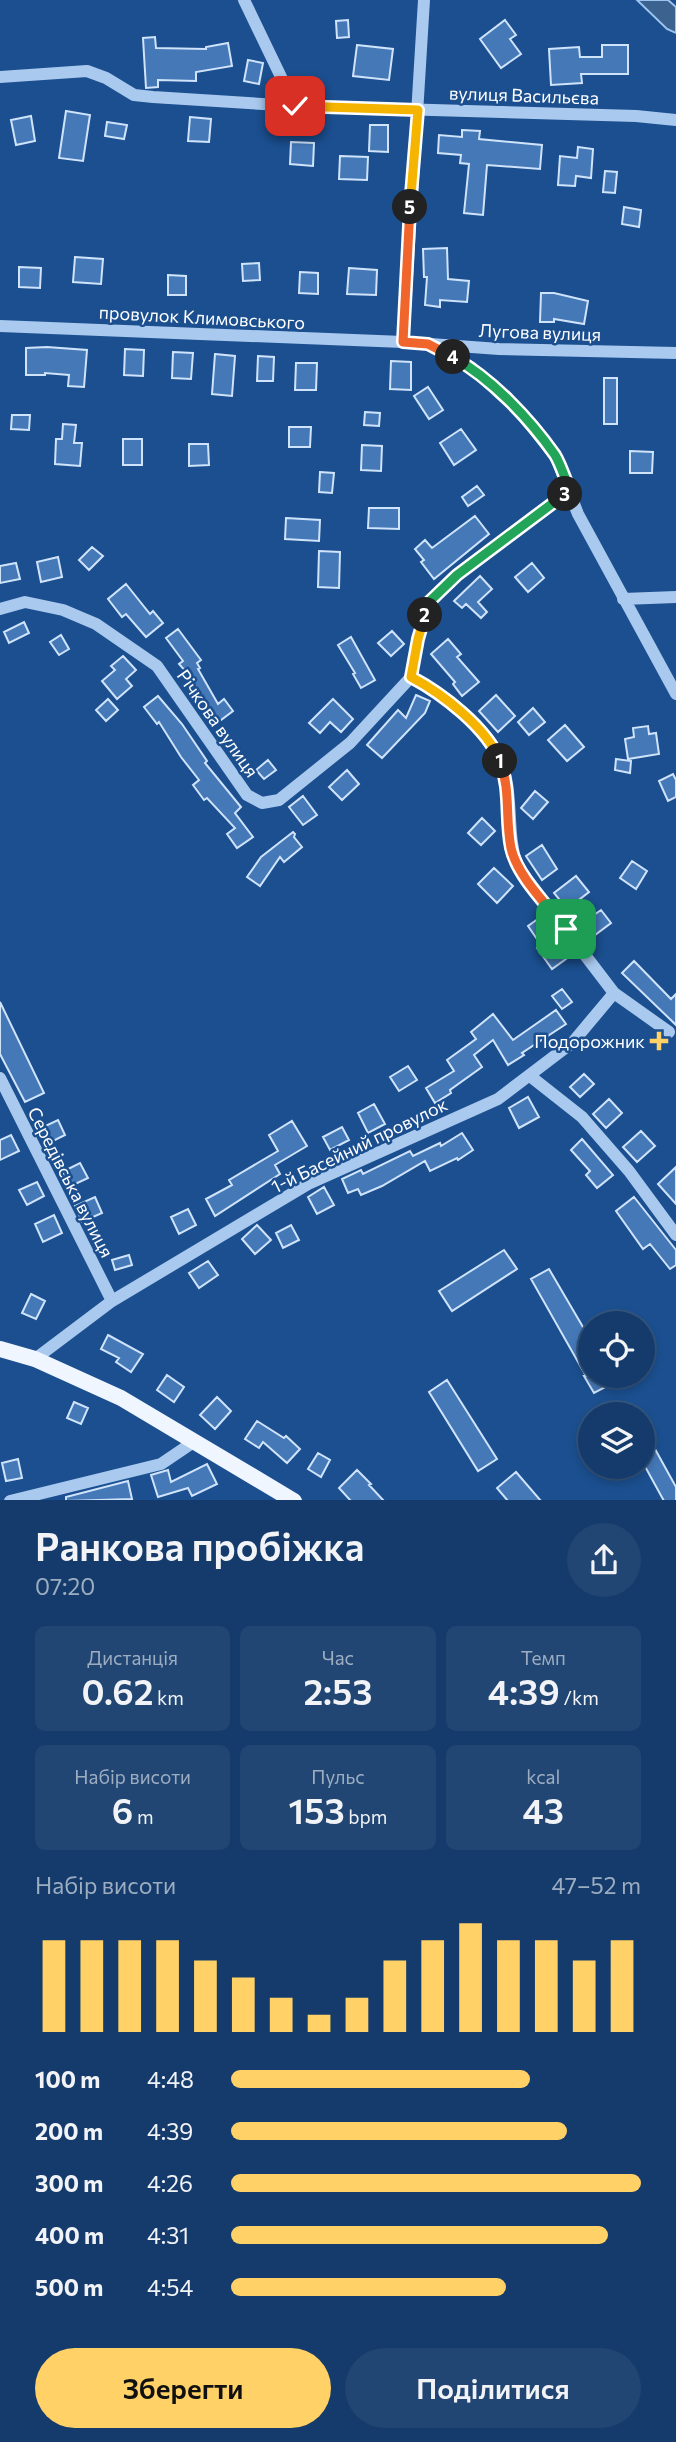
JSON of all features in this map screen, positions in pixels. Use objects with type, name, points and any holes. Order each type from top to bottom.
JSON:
[{"type":"main road","points":[[0,1349],[35,1359],[121,1398],[294,1500]]},
{"type":"street","points":[[244,0],[295,106]]},
{"type":"street","points":[[403,342],[424,0]]},
{"type":"street","name":"вулиця Васильєва","points":[[0,77],[87,71],[134,94],[295,106],[636,116],[676,120]]},
{"type":"street","name":"провулок Климовського","points":[[0,326],[403,342]]},
{"type":"street","name":"Лугова вулиця","points":[[403,342],[499,349],[676,353]]},
{"type":"street","points":[[428,344],[471,367],[519,411],[556,457],[578,514],[676,694]]},
{"type":"street","points":[[570,490],[457,575],[429,602],[411,677],[464,714],[495,747],[508,789],[511,846],[517,866],[614,993],[669,1032]]},
{"type":"street","points":[[623,599],[676,597]]},
{"type":"street","name":"Річкова вулиця","points":[[0,609],[25,603],[63,610],[96,624],[157,666],[247,794],[262,803],[286,796],[350,743],[411,677]]},
{"type":"street","name":"1-й Басейний провулок","points":[[35,1359],[112,1301],[308,1184],[498,1099],[573,1042],[614,993]]},
{"type":"street","points":[[530,1076],[582,1116],[629,1171],[676,1235]]},
{"type":"street","name":"Середівська вулиця","points":[[0,1078],[112,1301]]},
{"type":"street","points":[[10,1500],[161,1464],[195,1441]]},
{"type":"water","points":[[637,0],[668,0],[676,7],[676,33],[667,29]]},
{"type":"building","points":[[348,20],[349,37],[337,38],[336,21]]},
{"type":"building","points":[[505,20],[516,35],[510,39],[521,54],[501,68],[480,39]]},
{"type":"building","points":[[155,37],[156,48],[206,49],[228,43],[232,66],[196,72],[196,81],[158,80],[158,87],[146,88],[143,38]]},
{"type":"building","points":[[357,45],[393,49],[389,80],[353,76]]},
{"type":"building","points":[[602,45],[628,45],[628,74],[581,74],[582,83],[551,85],[549,49],[579,47],[580,57],[602,57]]},
{"type":"building","points":[[248,60],[263,63],[259,84],[244,81]]},
{"type":"building","points":[[66,111],[90,115],[83,161],[59,158]]},
{"type":"building","points":[[31,116],[35,141],[16,145],[11,120]]},
{"type":"building","points":[[190,117],[211,119],[209,142],[188,141]]},
{"type":"building","points":[[107,122],[127,125],[124,139],[105,136]]},
{"type":"building","points":[[370,125],[388,125],[388,152],[369,151]]},
{"type":"building","points":[[462,130],[480,131],[479,139],[542,145],[540,169],[487,165],[483,215],[464,213],[469,164],[460,163],[461,155],[438,153],[439,135],[462,137]]},
{"type":"building","points":[[291,142],[314,143],[313,166],[290,164]]},
{"type":"building","points":[[578,147],[593,149],[591,178],[576,176],[575,186],[558,185],[560,156],[577,158]]},
{"type":"building","points":[[340,156],[368,157],[367,180],[339,179]]},
{"type":"building","points":[[605,171],[617,172],[615,193],[603,192]]},
{"type":"building","points":[[624,207],[641,210],[639,227],[622,224]]},
{"type":"building","points":[[447,248],[448,279],[469,281],[467,302],[440,300],[440,307],[425,305],[427,277],[424,277],[423,249]]},
{"type":"building","points":[[75,257],[103,259],[101,284],[73,282]]},
{"type":"building","points":[[259,263],[260,280],[243,281],[242,264]]},
{"type":"building","points":[[19,267],[41,268],[40,288],[19,287]]},
{"type":"building","points":[[349,268],[377,270],[376,295],[347,294]]},
{"type":"building","points":[[300,272],[318,273],[318,294],[299,293]]},
{"type":"building","points":[[168,275],[186,276],[186,295],[168,295]]},
{"type":"building","points":[[541,293],[554,293],[588,301],[584,324],[554,319],[554,322],[540,322]]},
{"type":"building","points":[[26,348],[87,350],[84,387],[68,386],[69,375],[26,375]]},
{"type":"building","points":[[125,349],[144,350],[143,376],[124,375]]},
{"type":"building","points":[[173,352],[193,353],[191,379],[172,378]]},
{"type":"building","points":[[215,354],[235,356],[232,396],[212,394]]},
{"type":"building","points":[[258,356],[274,357],[273,381],[257,381]]},
{"type":"building","points":[[391,361],[411,362],[411,390],[390,389]]},
{"type":"building","points":[[296,363],[317,363],[316,390],[295,390]]},
{"type":"building","points":[[604,378],[617,378],[617,424],[604,424]]},
{"type":"building","points":[[428,387],[443,410],[429,419],[414,396]]},
{"type":"building","points":[[365,412],[380,413],[379,426],[364,425]]},
{"type":"building","points":[[12,415],[30,415],[29,430],[11,429]]},
{"type":"building","points":[[63,424],[76,425],[74,443],[82,443],[80,466],[55,464],[56,439],[62,439]]},
{"type":"building","points":[[289,427],[311,427],[310,447],[289,447]]},
{"type":"building","points":[[461,429],[476,450],[454,465],[440,443]]},
{"type":"building","points":[[123,439],[142,439],[142,465],[123,465]]},
{"type":"building","points":[[189,444],[208,444],[209,465],[189,466]]},
{"type":"building","points":[[362,445],[382,446],[381,471],[361,470]]},
{"type":"building","points":[[630,451],[653,452],[652,473],[630,473]]},
{"type":"building","points":[[320,472],[334,473],[332,493],[319,492]]},
{"type":"building","points":[[477,486],[484,495],[468,506],[462,497]]},
{"type":"building","points":[[369,508],[399,508],[399,529],[368,528]]},
{"type":"building","points":[[475,516],[489,534],[434,579],[415,549],[425,540],[432,548]]},
{"type":"building","points":[[286,518],[320,520],[319,541],[285,539]]},
{"type":"building","points":[[92,547],[103,556],[89,570],[79,560]]},
{"type":"building","points":[[319,551],[340,552],[339,588],[318,587]]},
{"type":"building","points":[[58,557],[62,577],[41,582],[37,562]]},
{"type":"building","points":[[16,563],[20,579],[0,583],[0,566]]},
{"type":"building","points":[[532,563],[544,578],[528,592],[515,577]]},
{"type":"building","points":[[480,576],[492,589],[478,602],[487,612],[481,618],[466,604],[462,608],[454,601]]},
{"type":"building","points":[[126,584],[150,614],[153,611],[163,623],[146,637],[126,614],[122,617],[108,599]]},
{"type":"building","points":[[24,622],[29,633],[9,643],[4,632]]},
{"type":"building","points":[[178,629],[201,660],[197,663],[200,668],[198,669],[218,704],[224,699],[233,711],[217,723],[189,675],[179,664],[183,661],[166,638]]},
{"type":"building","points":[[392,631],[404,644],[391,656],[378,643]]},
{"type":"building","points":[[61,635],[69,649],[59,655],[50,642]]},
{"type":"building","points":[[351,637],[375,680],[361,688],[338,645]]},
{"type":"building","points":[[448,639],[461,654],[457,657],[479,682],[462,696],[453,684],[455,682],[431,654]]},
{"type":"building","points":[[123,656],[136,670],[126,679],[132,686],[117,699],[102,681],[115,670],[111,666]]},
{"type":"building","points":[[416,695],[430,701],[425,713],[382,758],[367,745],[398,710],[406,718]]},
{"type":"building","points":[[496,695],[515,716],[498,732],[479,711]]},
{"type":"building","points":[[158,696],[182,724],[207,761],[205,763],[241,807],[235,813],[253,837],[237,848],[227,834],[235,828],[207,798],[204,800],[193,785],[199,780],[159,722],[157,724],[144,707]]},
{"type":"building","points":[[108,699],[118,710],[106,721],[96,710]]},
{"type":"building","points":[[333,699],[353,719],[341,732],[330,722],[320,733],[309,723]]},
{"type":"building","points":[[533,708],[545,722],[529,735],[518,722]]},
{"type":"building","points":[[565,725],[584,747],[567,761],[548,740]]},
{"type":"building","points":[[648,726],[649,734],[656,733],[659,754],[628,759],[625,739],[634,737],[633,728]]},
{"type":"building","points":[[616,759],[631,761],[630,773],[615,770]]},
{"type":"building","points":[[268,760],[276,770],[264,779],[256,770]]},
{"type":"building","points":[[347,770],[359,784],[342,800],[329,787]]},
{"type":"building","points":[[673,774],[676,780],[676,797],[668,801],[659,781]]},
{"type":"building","points":[[535,791],[548,802],[533,819],[521,808]]},
{"type":"building","points":[[303,796],[317,815],[303,825],[289,807]]},
{"type":"building","points":[[482,818],[495,831],[481,845],[468,833]]},
{"type":"building","points":[[293,832],[302,847],[284,862],[280,857],[260,886],[247,877],[261,857]]},
{"type":"building","points":[[542,845],[557,869],[542,880],[526,856]]},
{"type":"building","points":[[632,861],[647,871],[636,889],[620,878]]},
{"type":"building","points":[[494,868],[513,886],[497,903],[478,884]]},
{"type":"building","points":[[576,876],[589,892],[567,909],[554,893]]},
{"type":"building","points":[[601,910],[611,923],[591,938],[581,924]]},
{"type":"building","points":[[542,916],[550,926],[546,929],[566,959],[552,969],[537,948],[541,945],[528,926]]},
{"type":"building","points":[[634,961],[671,999],[676,994],[676,1025],[622,973]]},
{"type":"building","points":[[562,989],[572,1002],[562,1009],[552,996]]},
{"type":"building","points":[[0,1002],[44,1093],[25,1102],[0,1054]]},
{"type":"building","points":[[556,1010],[566,1024],[508,1065],[493,1040],[474,1055],[482,1067],[435,1103],[426,1088],[454,1071],[447,1060],[476,1039],[471,1032],[493,1014],[513,1040]]},
{"type":"building","points":[[408,1066],[417,1080],[399,1091],[390,1077]]},
{"type":"building","points":[[584,1074],[594,1084],[580,1097],[570,1087]]},
{"type":"building","points":[[528,1097],[539,1117],[519,1128],[509,1108]]},
{"type":"building","points":[[609,1099],[622,1113],[606,1128],[593,1114]]},
{"type":"building","points":[[374,1104],[385,1124],[368,1133],[358,1113]]},
{"type":"building","points":[[58,1120],[65,1135],[47,1144],[39,1129]]},
{"type":"building","points":[[292,1121],[307,1146],[275,1165],[280,1174],[215,1216],[206,1199],[232,1185],[229,1180],[278,1151],[269,1135]]},
{"type":"building","points":[[342,1127],[349,1140],[330,1150],[323,1137]]},
{"type":"building","points":[[641,1131],[655,1146],[637,1162],[623,1147]]},
{"type":"building","points":[[462,1133],[473,1150],[458,1160],[457,1158],[430,1171],[425,1161],[361,1195],[358,1189],[348,1193],[342,1179],[361,1170],[363,1174],[410,1151],[413,1156],[440,1143],[441,1146]]},
{"type":"building","points":[[11,1135],[19,1151],[0,1160],[0,1140]]},
{"type":"building","points":[[582,1139],[613,1175],[597,1188],[586,1175],[590,1171],[571,1150]]},
{"type":"building","points":[[80,1163],[88,1178],[69,1187],[62,1172]]},
{"type":"building","points":[[676,1167],[676,1204],[658,1184]]},
{"type":"building","points":[[37,1182],[44,1196],[27,1205],[19,1190]]},
{"type":"building","points":[[324,1187],[334,1205],[317,1214],[308,1197]]},
{"type":"building","points":[[95,1197],[102,1213],[82,1222],[75,1206]]},
{"type":"building","points":[[634,1197],[676,1250],[676,1265],[670,1269],[650,1244],[643,1249],[616,1211]]},
{"type":"building","points":[[188,1209],[196,1225],[179,1234],[171,1217]]},
{"type":"building","points":[[54,1215],[62,1233],[43,1242],[35,1224]]},
{"type":"building","points":[[257,1225],[271,1240],[255,1254],[242,1239]]},
{"type":"building","points":[[291,1225],[299,1240],[283,1248],[276,1233]]},
{"type":"building","points":[[504,1250],[517,1269],[452,1311],[439,1291]]},
{"type":"building","points":[[129,1255],[132,1265],[115,1270],[112,1260]]},
{"type":"building","points":[[208,1261],[218,1275],[199,1288],[189,1273]]},
{"type":"building","points":[[549,1269],[578,1319],[578,1362],[531,1279]]},
{"type":"building","points":[[31,1294],[45,1301],[36,1319],[22,1313]]},
{"type":"building","points":[[108,1335],[143,1354],[131,1372],[116,1362],[119,1358],[101,1349]]},
{"type":"building","points":[[167,1375],[184,1387],[174,1402],[157,1390]]},
{"type":"building","points":[[447,1380],[497,1459],[478,1471],[429,1392]]},
{"type":"building","points":[[591,1388],[604,1388],[594,1393]]},
{"type":"building","points":[[217,1397],[231,1411],[215,1429],[200,1415]]},
{"type":"building","points":[[74,1402],[88,1408],[81,1424],[67,1418]]},
{"type":"building","points":[[257,1421],[284,1438],[286,1436],[300,1449],[287,1463],[263,1442],[259,1448],[245,1439]]},
{"type":"building","points":[[655,1449],[676,1487],[676,1500],[663,1500],[652,1479],[655,1479]]},
{"type":"building","points":[[318,1453],[330,1460],[321,1477],[308,1469]]},
{"type":"building","points":[[18,1459],[22,1478],[6,1481],[2,1463]]},
{"type":"building","points":[[207,1464],[217,1484],[192,1496],[188,1488],[158,1497],[151,1475],[168,1470],[171,1482]]},
{"type":"building","points":[[357,1470],[383,1500],[350,1500],[339,1488]]},
{"type":"building","points":[[516,1472],[540,1500],[507,1500],[497,1488]]},
{"type":"building","points":[[128,1481],[132,1499],[66,1500],[66,1497]]},
{"type":"place","name":"Подорожник","points":[[659,1041]]},
{"type":"route","points":[[295,106],[418,110],[403,342],[428,344],[471,367],[519,411],[556,457],[570,490],[457,575],[429,602],[411,677],[464,714],[495,747],[508,789],[511,846],[517,866],[566,929]]}]
